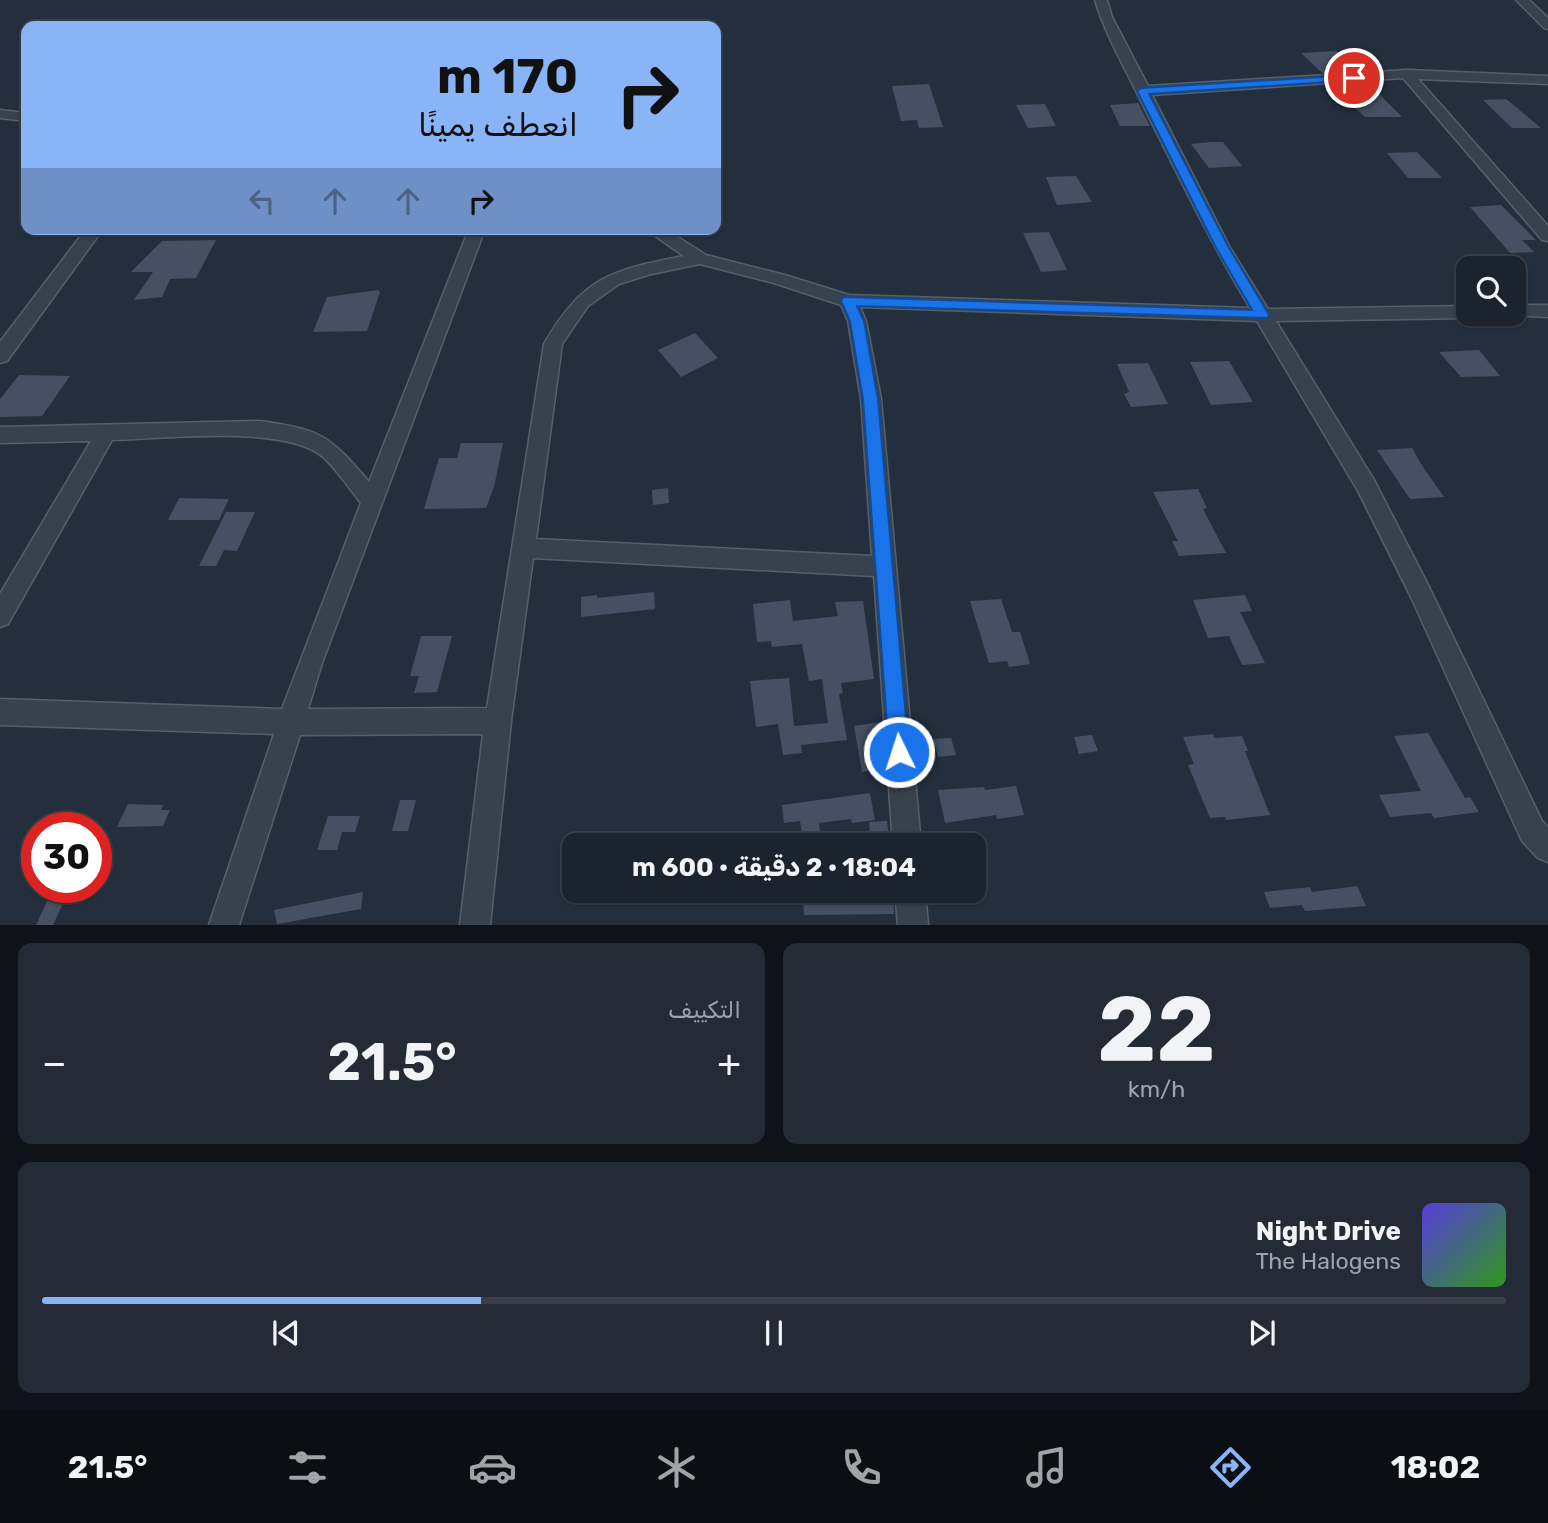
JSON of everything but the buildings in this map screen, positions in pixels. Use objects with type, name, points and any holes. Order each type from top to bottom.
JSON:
[{"type":"street","points":[[1101,0],[1106,17],[1142,91],[1221,246],[1366,486],[1543,836]]},
{"type":"street","points":[[1522,0],[1548,25]]},
{"type":"street","points":[[1142,91],[1407,74],[1548,80]]},
{"type":"street","points":[[1407,74],[1548,236]]},
{"type":"street","points":[[0,114],[21,116]]},
{"type":"street","points":[[0,356],[91,235]]},
{"type":"street","points":[[224,925],[289,722],[475,235]]},
{"type":"street","points":[[662,235],[699,259],[779,279],[848,301],[1262,315],[1456,312]]},
{"type":"street","points":[[475,925],[498,721],[542,405],[554,344],[570,314],[589,292],[626,274],[699,259]]},
{"type":"street","points":[[848,301],[857,321],[871,399],[906,833]]},
{"type":"street","points":[[1526,312],[1548,311]]},
{"type":"street","points":[[0,435],[260,429],[301,435],[330,451],[372,500]]},
{"type":"street","points":[[0,615],[107,431]]},
{"type":"street","points":[[524,548],[883,567]]},
{"type":"street","points":[[0,712],[289,722],[498,721]]},
{"type":"street","points":[[911,903],[913,925]]},
{"type":"route","points":[[899,752],[871,399],[857,321],[848,301],[1262,315],[1221,246],[1142,91],[1354,78]]}]
